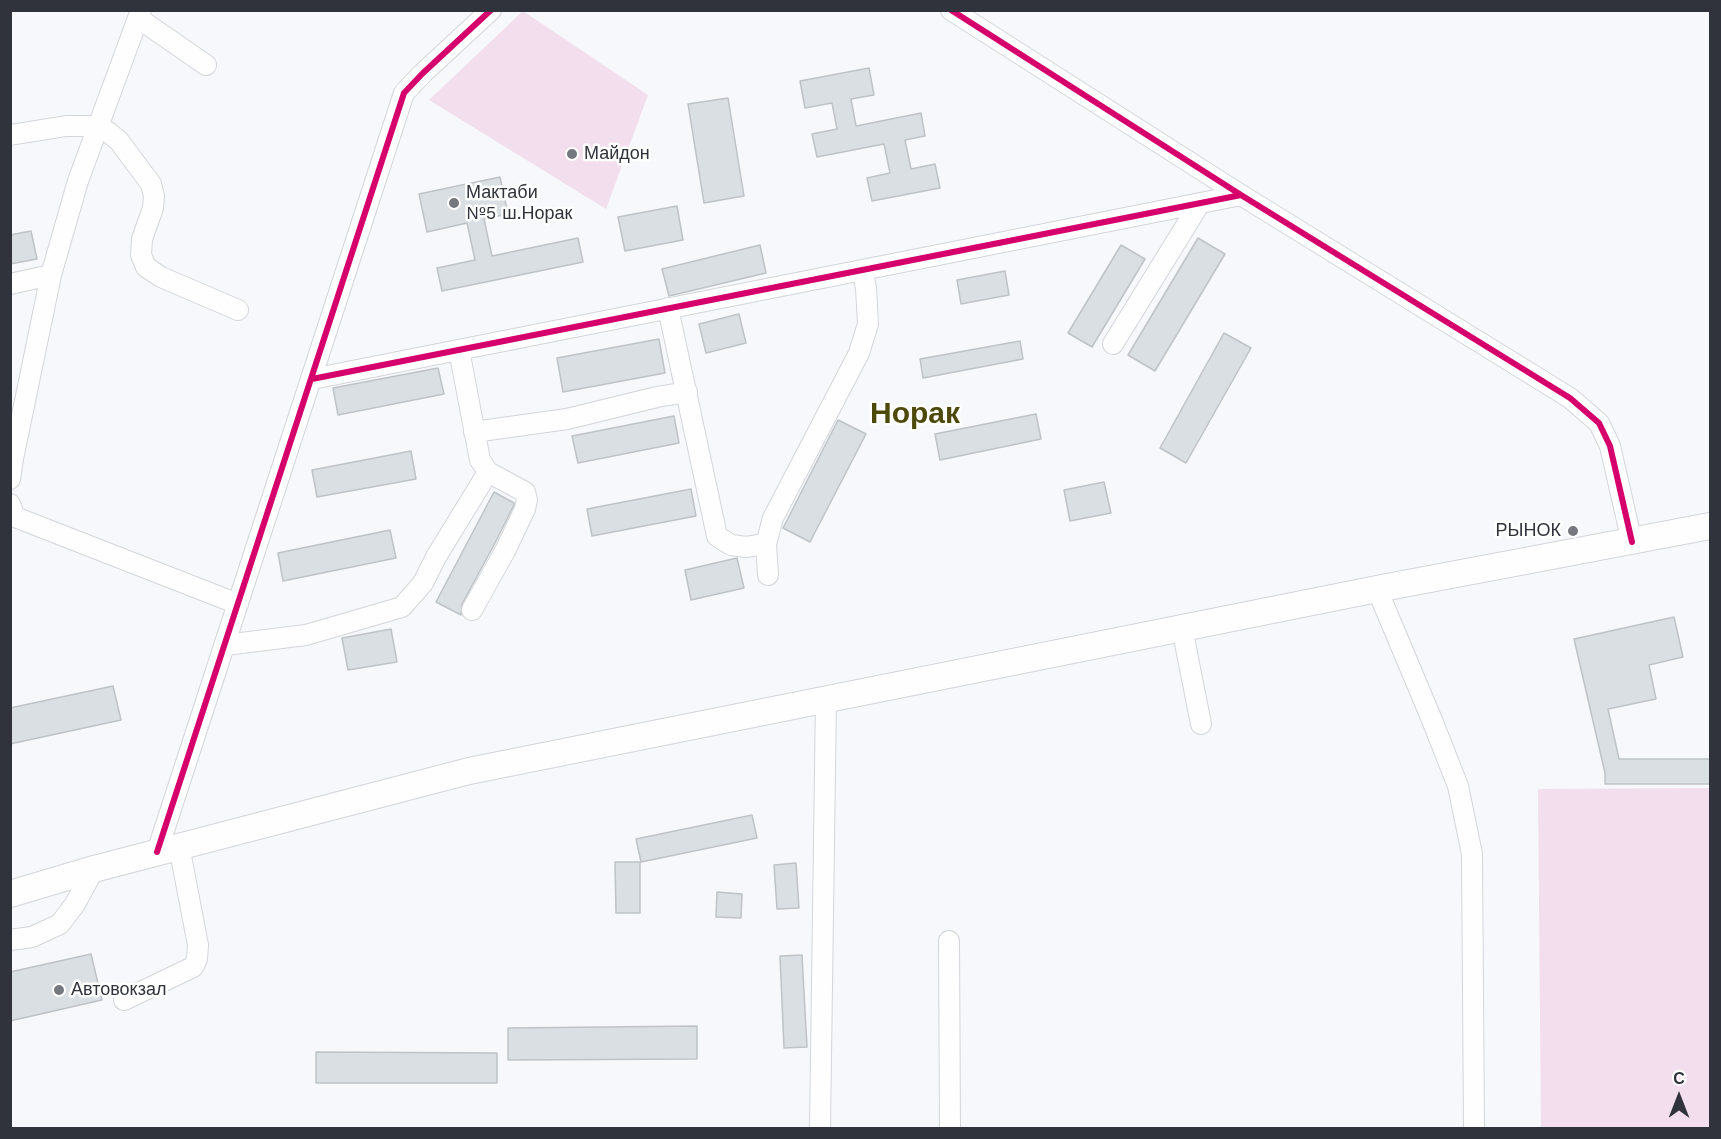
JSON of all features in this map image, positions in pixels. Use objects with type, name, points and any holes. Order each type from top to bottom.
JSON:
[{"type":"main road","points":[[10,894],[94,868],[469,771],[1377,589],[1710,526]]},
{"type":"street","points":[[124,1000],[193,967],[197,959],[198,945],[168,849],[225,645],[404,93],[491,10]]},
{"type":"street","points":[[951,10],[975,17],[1241,195],[1570,398],[1599,423],[1610,446],[1632,542]]},
{"type":"street","points":[[10,479],[51,275],[78,181],[140,14],[206,65]]},
{"type":"street","points":[[10,135],[66,126],[97,126],[119,141],[151,184],[154,196],[142,239],[141,255],[146,267],[161,277],[238,310]]},
{"type":"street","points":[[312,378],[1241,195]]},
{"type":"street","points":[[1113,344],[1200,203]]},
{"type":"street","points":[[768,575],[766,544],[773,518],[859,353],[868,324],[866,288],[862,270]]},
{"type":"street","points":[[10,284],[51,275]]},
{"type":"street","points":[[668,308],[717,536],[731,545],[746,547],[766,544]]},
{"type":"street","points":[[459,350],[480,460],[488,472],[525,492],[527,500],[505,550],[472,609]]},
{"type":"street","points":[[474,432],[567,419],[687,392]]},
{"type":"street","points":[[225,645],[306,635],[402,607],[423,583],[436,557],[488,472]]},
{"type":"street","points":[[10,504],[15,517],[238,604]]},
{"type":"street","points":[[1377,589],[1458,786],[1472,854],[1474,1128]]},
{"type":"street","points":[[1182,628],[1201,724]]},
{"type":"street","points":[[820,1128],[826,699]]},
{"type":"street","points":[[10,940],[32,937],[60,924],[75,904],[94,868]]},
{"type":"street","points":[[949,941],[950,1128]]},
{"type":"shaded area","name":"Майдон","points":[[523,11],[648,95],[606,209],[429,100]]},
{"type":"shaded area","points":[[1710,788],[1710,1128],[1541,1128],[1538,789]]},
{"type":"building","points":[[869,68],[874,95],[851,99],[856,126],[921,113],[925,136],[905,140],[911,169],[935,164],[940,188],[872,201],[867,178],[890,173],[884,144],[817,157],[812,134],[837,129],[832,103],[805,108],[800,81]]},
{"type":"building","points":[[728,98],[744,196],[704,203],[688,104]]},
{"type":"building","points":[[500,177],[508,214],[484,219],[492,256],[578,238],[583,262],[442,291],[437,268],[475,260],[467,223],[427,232],[419,194]]},
{"type":"building","points":[[677,206],[683,240],[625,251],[618,217]]},
{"type":"building","points":[[31,231],[37,259],[10,264],[10,235]]},
{"type":"building","points":[[1198,238],[1225,254],[1155,371],[1128,355]]},
{"type":"building","points":[[760,245],[766,273],[669,296],[662,269]]},
{"type":"building","points":[[1121,245],[1145,259],[1092,347],[1068,333]]},
{"type":"building","points":[[1005,271],[1009,295],[961,304],[957,280]]},
{"type":"building","points":[[739,314],[746,343],[706,353],[699,324]]},
{"type":"building","points":[[1224,333],[1251,348],[1186,463],[1160,448]]},
{"type":"building","points":[[659,339],[665,373],[563,392],[557,358]]},
{"type":"building","points":[[1020,341],[1023,359],[923,378],[920,359]]},
{"type":"building","points":[[438,368],[444,394],[338,415],[333,388]]},
{"type":"building","points":[[1036,414],[1041,439],[940,460],[935,434]]},
{"type":"building","points":[[674,416],[679,443],[578,463],[572,436]]},
{"type":"building","points":[[838,420],[866,434],[810,542],[783,528]]},
{"type":"building","points":[[411,451],[416,479],[317,497],[312,470]]},
{"type":"building","points":[[1104,482],[1111,513],[1070,521],[1064,490]]},
{"type":"building","points":[[691,489],[696,516],[592,536],[587,509]]},
{"type":"building","points":[[494,492],[514,505],[462,604],[461,615],[436,602]]},
{"type":"building","points":[[390,530],[396,558],[283,581],[278,553]]},
{"type":"building","points":[[737,558],[744,588],[691,600],[685,570]]},
{"type":"building","points":[[1674,617],[1683,657],[1649,665],[1656,699],[1608,709],[1619,759],[1710,759],[1710,784],[1605,784],[1605,773],[1574,639]]},
{"type":"building","points":[[391,629],[397,662],[348,670],[342,638]]},
{"type":"building","points":[[113,686],[121,720],[10,744],[10,708]]},
{"type":"building","points":[[752,815],[757,838],[641,862],[636,839]]},
{"type":"building","points":[[615,862],[640,862],[640,913],[616,913]]},
{"type":"building","points":[[796,863],[799,908],[777,909],[774,865]]},
{"type":"building","points":[[717,892],[742,894],[741,918],[716,917]]},
{"type":"building","points":[[91,954],[102,1000],[10,1021],[10,972]]},
{"type":"building","points":[[802,955],[807,1047],[784,1048],[780,956]]},
{"type":"building","points":[[697,1026],[697,1059],[508,1060],[508,1028]]},
{"type":"building","points":[[316,1052],[497,1053],[497,1083],[316,1083]]},
{"type":"cycle path","points":[[157,852],[404,93],[491,10]]},
{"type":"cycle path","points":[[951,10],[1241,195],[1570,398],[1599,423],[1610,446],[1632,542]]},
{"type":"cycle path","points":[[312,379],[1241,195]]},
{"type":"place","name":"Майдон","points":[[572,154]]},
{"type":"place","name":"Мактаби №5 ш.Норак","points":[[454,203]]},
{"type":"place","name":"РЫНОК","points":[[1573,531]]},
{"type":"place","name":"Автовокзал","points":[[59,990]]},
{"type":"district","name":"Норак","points":[[915,414]]}]
